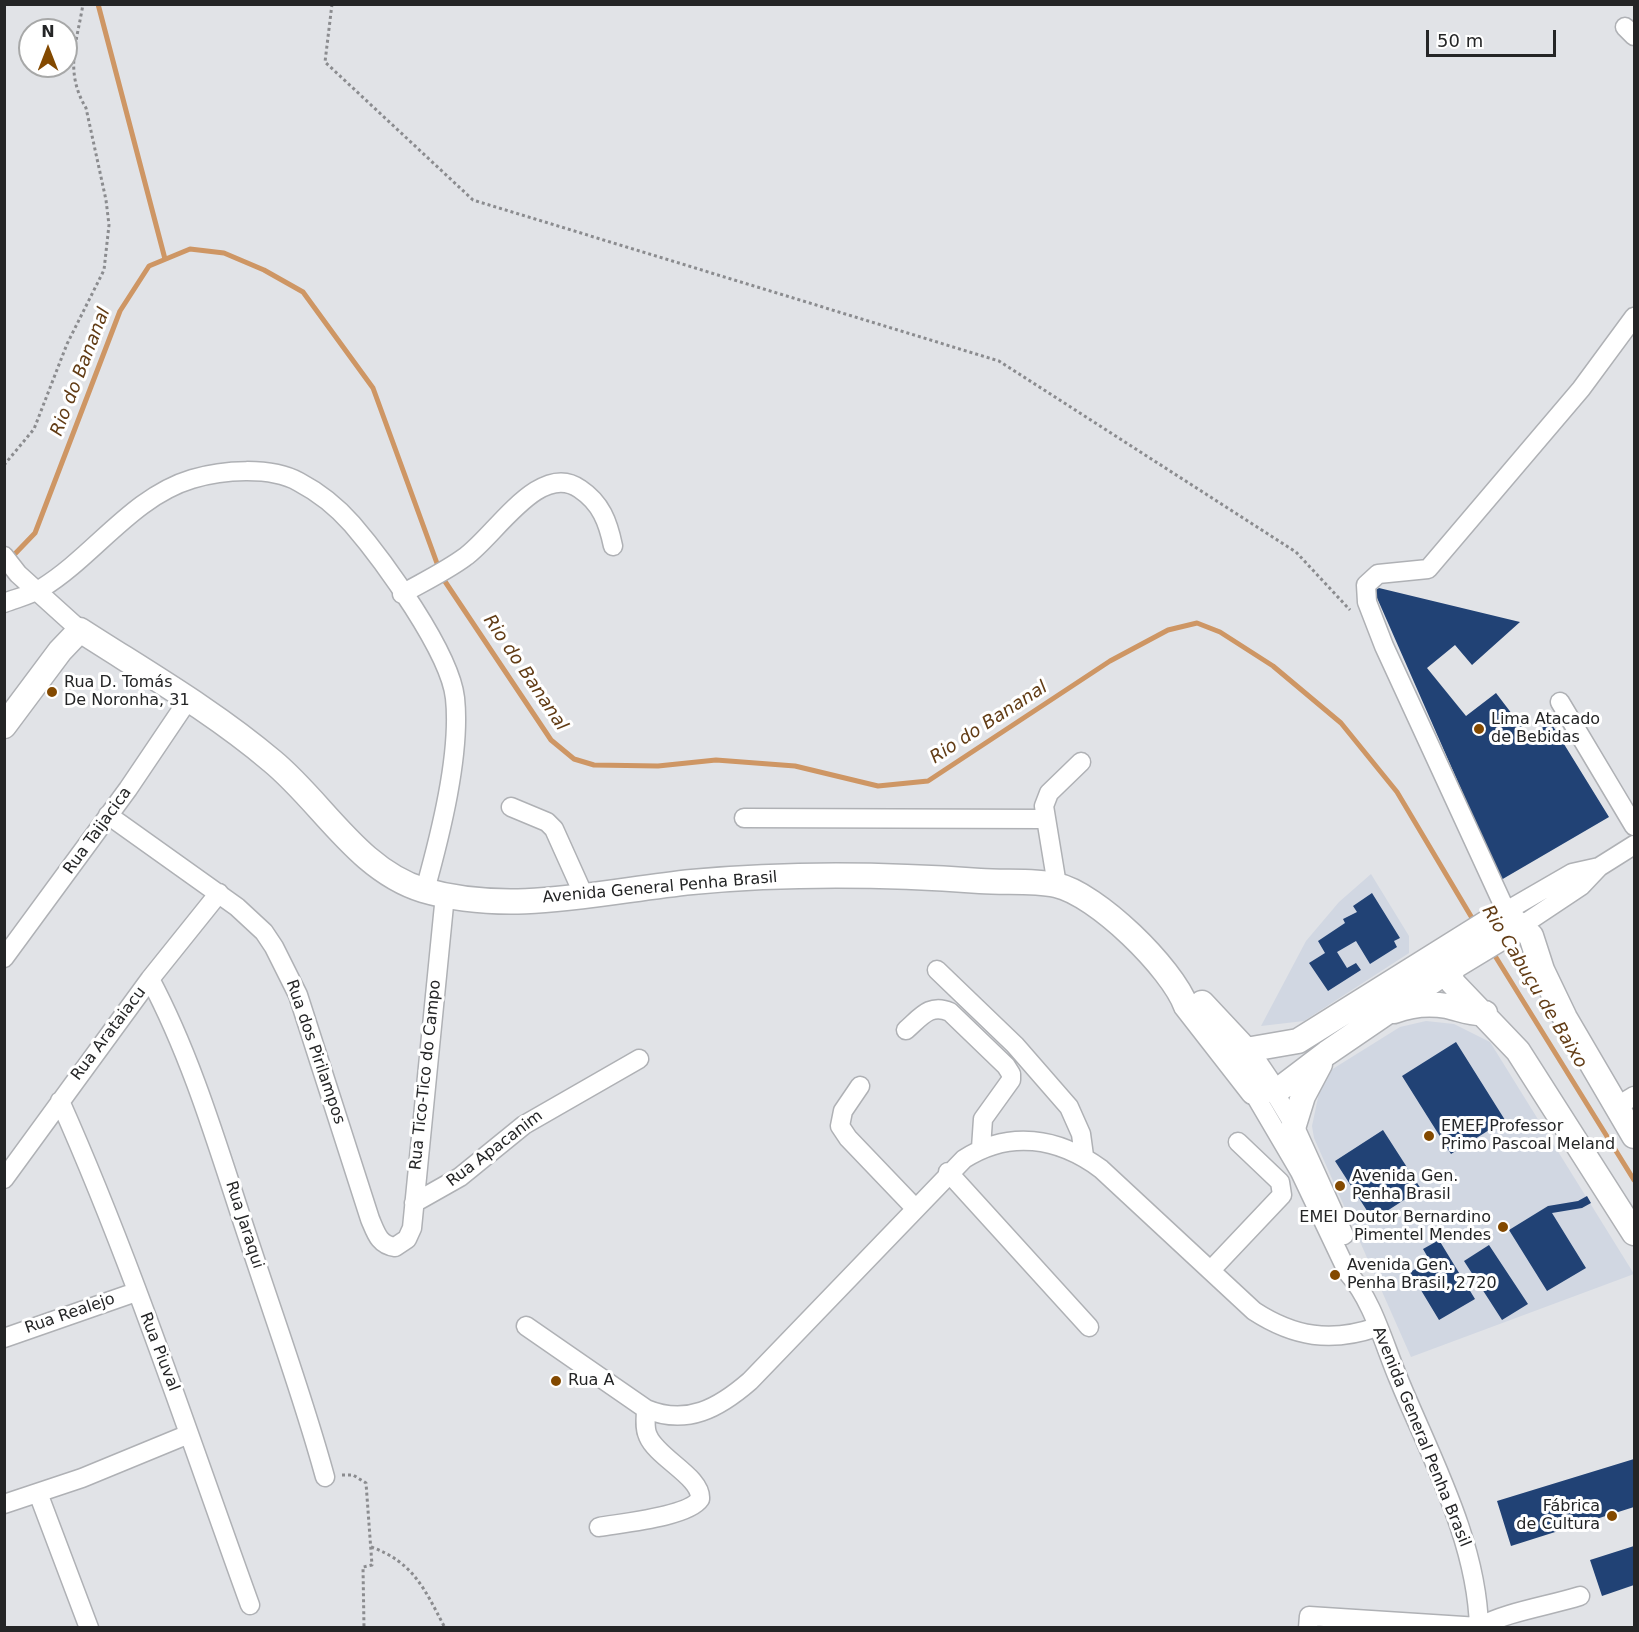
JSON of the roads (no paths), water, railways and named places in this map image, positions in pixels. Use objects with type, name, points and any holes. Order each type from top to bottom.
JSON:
[{"type":"main road","points":[[4,726],[60,651],[80,630]]},
{"type":"main road","name":"Avenida General Penha Brasil","points":[[80,630],[188,700],[274,762],[368,857],[406,884],[435,892],[503,900],[585,898],[687,882],[779,876],[879,877],[1057,885],[1101,909],[1120,924],[1180,989],[1196,997],[1227,1029],[1238,1056]]},
{"type":"main road","points":[[1238,1056],[1298,1041],[1507,920],[1531,936],[1542,970],[1565,1018],[1625,1101],[1635,1136]]},
{"type":"main road","points":[[1469,942],[1451,955],[1452,982],[1485,1013],[1518,1051],[1635,1233]]},
{"type":"main road","points":[[1263,1091],[1290,1083],[1327,1053],[1450,969]]},
{"type":"main road","name":"Avenida General Penha Brasil","points":[[1180,989],[1186,1006],[1238,1056],[1263,1091]]},
{"type":"main road","points":[[1384,1015],[1399,1009],[1432,1005],[1449,1006],[1471,1014],[1485,1013]]},
{"type":"main road","points":[[1227,1029],[1263,1036],[1317,1029]]},
{"type":"main road","points":[[1294,1125],[1303,1096],[1327,1053]]},
{"type":"street","points":[[1635,317],[1581,389],[1428,569],[1378,574],[1366,585],[1367,602],[1384,646],[1507,920],[1581,886],[1599,867],[1635,845]]},
{"type":"street","name":"Rua Tico-Tico do Campo","points":[[4,603],[37,591],[144,504],[167,489],[192,479],[250,472],[277,474],[297,480],[317,493],[352,524],[402,594],[443,661],[454,696],[456,714],[435,892],[412,1228],[407,1239],[395,1247]]},
{"type":"street","points":[[402,594],[465,558],[489,537],[533,491],[547,483],[560,481],[576,485],[600,508],[609,527],[613,546]]},
{"type":"street","name":"Avenida General Penha Brasil","points":[[4,556],[18,574],[80,630]]},
{"type":"street","name":"Rua Taijacica","points":[[4,958],[188,700]]},
{"type":"street","points":[[1560,702],[1635,826]]},
{"type":"street","points":[[1057,885],[1044,819],[1044,806],[1049,793],[1081,762]]},
{"type":"street","points":[[511,807],[547,822],[554,829],[585,898]]},
{"type":"street","name":"Rua dos Pirilampos","points":[[108,815],[219,893],[264,932],[284,964],[298,996],[370,1219],[378,1238],[386,1246],[395,1247]]},
{"type":"street","points":[[744,818],[1044,819]]},
{"type":"street","name":"Rua Arataiacu","points":[[4,1179],[150,979],[219,893]]},
{"type":"street","points":[[937,970],[1015,1046],[1069,1107],[1081,1134],[1084,1156]]},
{"type":"street","name":"Rua Jaraqui","points":[[150,979],[170,1018],[225,1166],[325,1477]]},
{"type":"street","points":[[906,1030],[931,1009],[939,1007],[950,1012],[1006,1066],[1011,1074],[1011,1080],[983,1119],[981,1148]]},
{"type":"street","name":"Rua Apacanim","points":[[414,1203],[460,1177],[524,1125],[639,1059]]},
{"type":"street","points":[[860,1086],[843,1111],[840,1126],[848,1138],[915,1208]]},
{"type":"street","name":"Avenida General Penha Brasil","points":[[1263,1091],[1294,1125],[1359,1269],[1359,1285]]},
{"type":"street","name":"Avenida General Penha Brasil","points":[[1263,1091],[1348,1273],[1359,1285],[1465,1544],[1474,1582],[1479,1627]]},
{"type":"street","name":"Rua Piuval","points":[[60,1101],[136,1292],[250,1605]]},
{"type":"street","points":[[526,1326],[646,1409],[662,1415],[681,1418],[717,1406],[733,1396],[948,1172],[981,1148],[1028,1139],[1054,1144],[1084,1156],[1126,1190],[1254,1311],[1275,1324],[1293,1332],[1333,1336],[1377,1327]]},
{"type":"street","points":[[1211,1270],[1281,1195],[1280,1182],[1238,1142]]},
{"type":"street","points":[[948,1172],[1089,1327]]},
{"type":"street","name":"Rua Realejo","points":[[4,1338],[136,1292]]},
{"type":"street","points":[[599,1527],[683,1511],[696,1505],[700,1499],[697,1486],[653,1446],[647,1434],[646,1409]]},
{"type":"street","points":[[4,1504],[113,1466],[189,1434]]},
{"type":"street","points":[[38,1493],[89,1628]]},
{"type":"street","points":[[1308,1622],[1479,1627],[1498,1616],[1528,1612],[1580,1596]]},
{"type":"waterway","points":[[98,4],[165,259]]},
{"type":"waterway","name":"Rio do Bananal","points":[[10,559],[35,533],[120,311],[149,266],[190,249],[224,253],[264,270],[303,292],[373,388],[442,577],[551,740],[574,759],[594,765],[658,766],[716,760],[795,766],[878,786],[928,781],[1110,661],[1168,630],[1197,623],[1220,632],[1273,666],[1341,723],[1397,792],[1475,923]]},
{"type":"waterway","name":"Rio Cabuçu de Baixo","points":[[1492,951],[1634,1180]]},
{"type":"place","name":"Rua D. Tomás De Noronha, 31","points":[[52,692]]},
{"type":"place","name":"Lima Atacado de Bebidas","points":[[1479,729]]},
{"type":"place","name":"EMEF Professor Primo Pascoal Meland","points":[[1429,1136]]},
{"type":"place","name":"Avenida Gen. Penha Brasil","points":[[1340,1186]]},
{"type":"place","name":"EMEI Doutor Bernardino Pimentel Mendes","points":[[1503,1227]]},
{"type":"place","name":"Avenida Gen. Penha Brasil, 2720","points":[[1335,1275]]},
{"type":"place","name":"Rua A","points":[[556,1381]]},
{"type":"place","name":"Fábrica de Cultura","points":[[1612,1516]]}]
